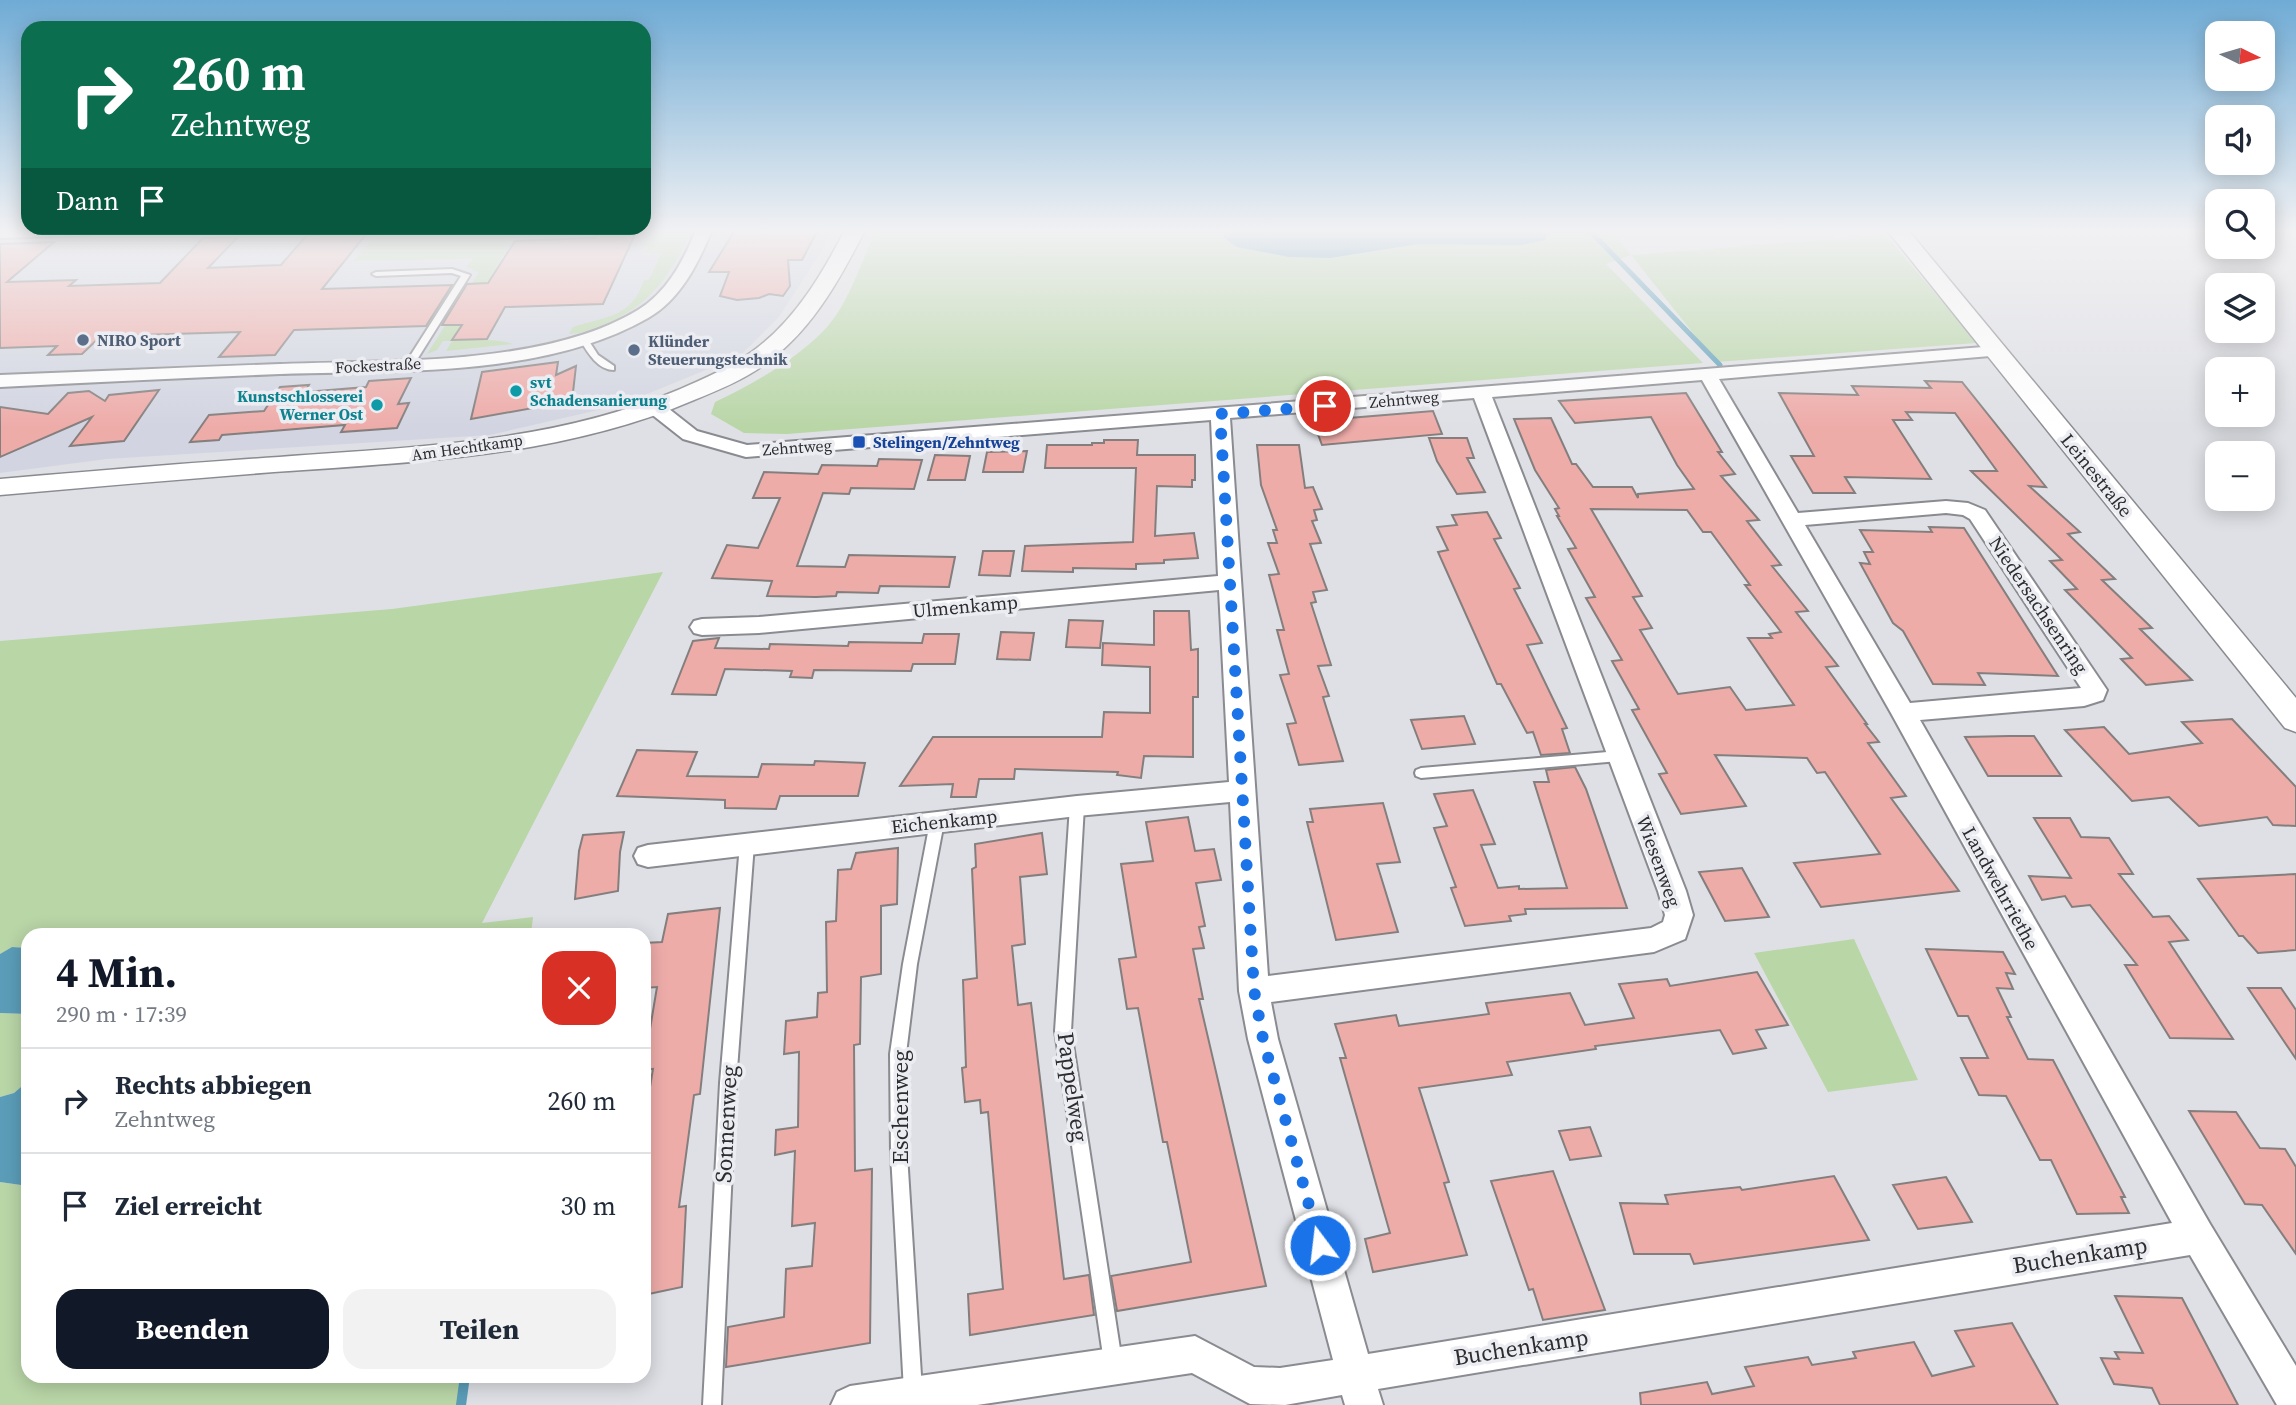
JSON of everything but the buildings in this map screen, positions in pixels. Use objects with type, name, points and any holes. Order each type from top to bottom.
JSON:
[{"type":"street","name":"Fockestraße","points":[[0,381],[410,364],[499,355],[584,340],[626,324],[659,303],[665,296]]},
{"type":"street","name":"Am Hechtkamp","points":[[0,487],[450,452],[577,430],[657,409],[724,378],[763,355],[780,340],[818,296]]},
{"type":"street","name":"Leinestraße","points":[[1951,296],[2296,720]]},
{"type":"street","name":"Zehntweg","points":[[657,409],[690,435],[746,451],[1996,351]]},
{"type":"street","name":"Landwehrriethe","points":[[1707,373],[1903,713],[2198,1236],[2296,1402]]},
{"type":"street","name":"Wiesenweg","points":[[1254,990],[1654,940],[1675,930],[1679,915],[1672,891],[1481,393]]},
{"type":"street","points":[[1220,414],[1254,990],[1263,1039],[1360,1390]]},
{"type":"street","name":"Niedersachsenring","points":[[1791,520],[1946,507],[1968,509],[1978,514],[2095,690],[2094,694],[2084,697],[1903,713]]},
{"type":"street","name":"Ulmenkamp","points":[[702,626],[760,625],[1228,582]]},
{"type":"street","name":"Eichenkamp","points":[[648,856],[1077,806],[1241,791]]},
{"type":"street","name":"Buchenkamp","points":[[850,1405],[1195,1354],[1250,1385],[1360,1390],[2198,1236]]},
{"type":"lane","points":[[410,364],[453,296]]},
{"type":"lane","points":[[584,340],[595,357],[611,368]]},
{"type":"lane","points":[[1421,773],[1619,755]]},
{"type":"lane","name":"Pappelweg","points":[[1077,806],[1063,1031],[1114,1366]]},
{"type":"lane","name":"Eschenweg","points":[[914,1395],[899,1154],[898,1055],[910,964],[937,822]]},
{"type":"lane","name":"Sonnenweg","points":[[712,1405],[728,1083],[747,844]]},
{"type":"shaded area","points":[[0,296],[793,296],[779,317],[740,356],[620,405],[490,435],[107,459],[0,473]]},
{"type":"green space","points":[[464,296],[479,296],[452,340],[491,340],[513,344],[446,351],[452,341],[443,341],[437,350],[427,354]]},
{"type":"green space","points":[[637,296],[648,296],[617,318],[588,330],[569,334],[573,327],[616,314]]},
{"type":"green space","points":[[848,296],[1637,296],[1703,363],[787,434],[744,433],[711,414],[715,402],[775,369],[816,338],[835,317]]},
{"type":"green space","points":[[1663,296],[1937,296],[1977,343],[1716,362]]},
{"type":"green space","points":[[663,572],[482,923],[533,917],[532,928],[21,928],[21,948],[12,947],[0,954],[0,641],[392,609]]},
{"type":"green space","points":[[1854,939],[1918,1080],[1828,1092],[1754,953]]},
{"type":"green space","points":[[0,1013],[21,1014],[21,1087],[14,1093],[0,1097]]},
{"type":"green space","points":[[0,1182],[21,1185],[21,1383],[467,1383],[463,1405],[0,1405]]},
{"type":"water","points":[[12,947],[21,948],[21,1014],[0,1013],[0,954]]},
{"type":"water","points":[[21,1087],[21,1185],[0,1182],[0,1097],[14,1093]]},
{"type":"waterway","points":[[1653,296],[1720,365]]},
{"type":"waterway","points":[[461,1405],[464,1383]]},
{"type":"place","name":"NIRO Sport","points":[[83,340]]},
{"type":"place","name":"Klünder Steuerungstechnik","points":[[634,350]]},
{"type":"place","name":"svt Schadensanierung","points":[[516,391]]},
{"type":"place","name":"Kunstschlosserei Werner Ost","points":[[377,405]]},
{"type":"place","name":"Stelingen/Zehntweg","points":[[859,442]]},
{"type":"route","points":[[1320,1245],[1263,1039],[1254,990],[1236,724],[1220,414],[1325,406]]}]
